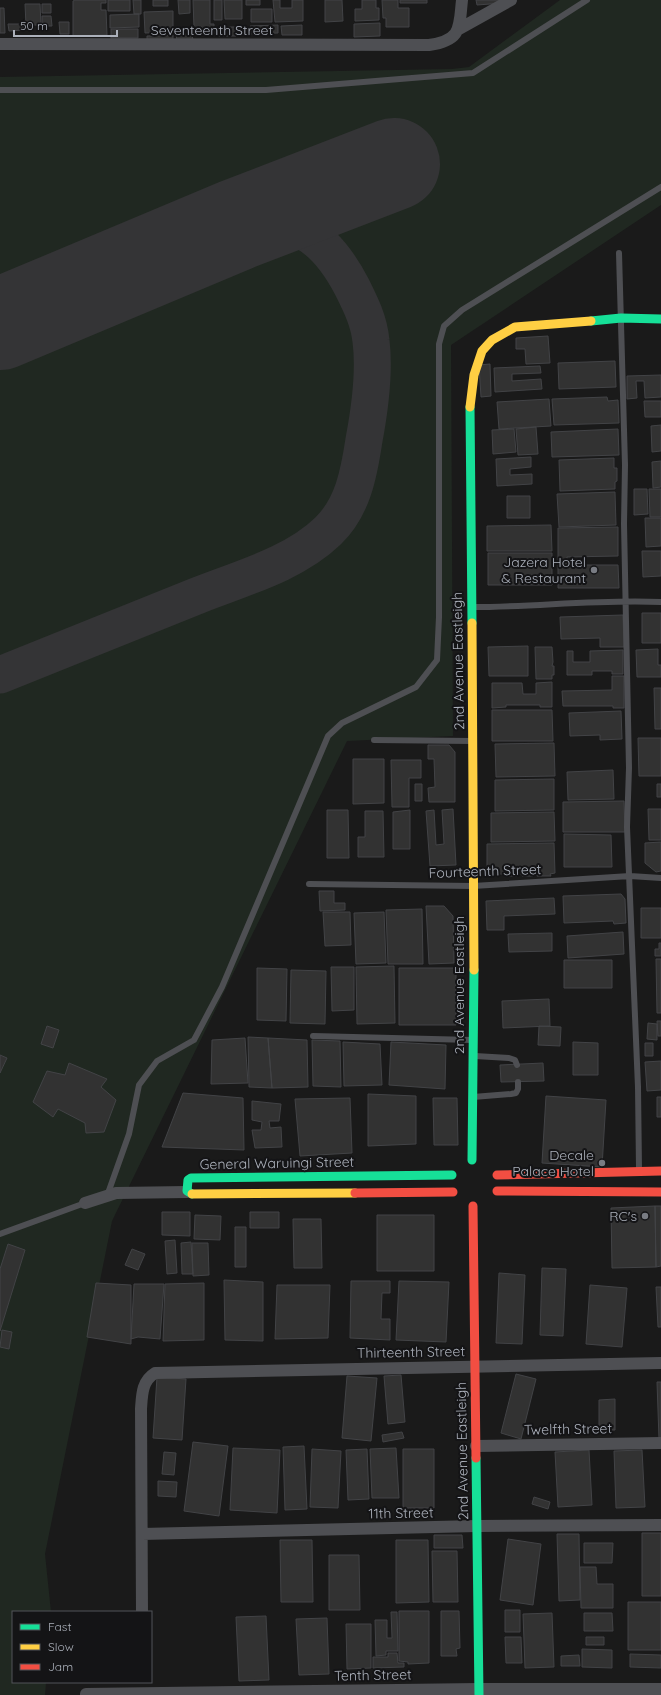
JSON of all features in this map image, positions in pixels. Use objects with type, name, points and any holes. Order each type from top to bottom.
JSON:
[{"type":"street","points":[[459,29],[462,0]]},
{"type":"street","name":"Seventeenth Street","points":[[0,44],[304,45],[376,43],[429,45],[442,43],[459,29],[511,0]]},
{"type":"street","name":"2nd Avenue Eastleigh","points":[[472,1161],[474,1040],[474,741],[471,607],[470,403],[474,375],[482,352],[492,340],[515,327],[620,318],[661,318]]},
{"type":"street","points":[[661,1171],[495,1172],[498,1183],[495,1194],[661,1192]]},
{"type":"street","name":"General Waruingi Street","points":[[454,1173],[451,1181],[455,1195],[191,1194],[187,1192],[188,1180],[191,1178],[454,1173]]},
{"type":"street","points":[[85,1203],[116,1193],[187,1192]]},
{"type":"street","name":"2nd Avenue Eastleigh","points":[[473,1206],[479,1692]]},
{"type":"street","name":"Thirteenth Street","points":[[142,1534],[141,1399],[146,1381],[155,1373],[661,1363]]},
{"type":"street","name":"Twelfth Street","points":[[476,1446],[661,1443]]},
{"type":"street","name":"11th Street","points":[[142,1534],[477,1526],[661,1525]]},
{"type":"street","points":[[142,1534],[142,1611]]},
{"type":"street","name":"Tenth Street","points":[[86,1694],[143,1690],[479,1692],[661,1689]]},
{"type":"lane","points":[[0,90],[266,90],[473,72],[587,0]]},
{"type":"lane","points":[[107,1196],[128,1134],[139,1085],[157,1061],[194,1040],[222,987],[328,736],[342,723],[416,687],[437,660],[439,618],[439,344],[444,326],[462,310],[661,187]]},
{"type":"lane","points":[[619,253],[625,465],[624,524],[629,768],[627,827],[638,1087],[639,1171]]},
{"type":"lane","points":[[471,607],[516,607],[626,600],[661,602]]},
{"type":"lane","points":[[374,740],[474,741]]},
{"type":"lane","name":"Fourteenth Street","points":[[309,884],[473,886],[630,876],[661,878]]},
{"type":"lane","points":[[313,1036],[474,1040]]},
{"type":"lane","points":[[473,1056],[509,1058],[515,1060],[517,1064]]},
{"type":"lane","points":[[473,1097],[516,1093],[518,1089],[518,1082]]},
{"type":"lane","points":[[0,1234],[85,1203]]},
{"type":"shaded area","points":[[560,0],[661,0],[661,205],[451,345],[453,736],[347,741],[112,1221],[45,1554],[51,1611],[12,1611],[12,1683],[46,1683],[45,1695],[0,1695],[0,77],[452,69],[469,67]]},
{"type":"building","points":[[106,0],[106,3],[101,3],[101,10],[106,10],[107,35],[73,36],[73,1]]},
{"type":"building","points":[[108,0],[130,0],[130,11],[108,11]]},
{"type":"building","points":[[133,0],[141,0],[141,14],[134,14]]},
{"type":"building","points":[[153,0],[168,0],[168,6],[153,6]]},
{"type":"building","points":[[178,0],[190,0],[190,13],[179,14]]},
{"type":"building","points":[[193,0],[210,0],[210,24],[214,24],[214,34],[203,34],[202,27],[194,28]]},
{"type":"building","points":[[214,0],[222,0],[222,20],[214,20]]},
{"type":"building","points":[[224,0],[242,0],[242,19],[225,19]]},
{"type":"building","points":[[246,0],[260,0],[260,5],[246,5]]},
{"type":"building","points":[[273,0],[280,0],[280,8],[292,8],[292,0],[303,0],[303,21],[275,22]]},
{"type":"building","points":[[325,0],[342,0],[343,21],[325,22]]},
{"type":"building","points":[[362,0],[376,0],[376,8],[379,8],[379,20],[355,21],[355,9],[362,9]]},
{"type":"building","points":[[382,0],[398,0],[398,8],[409,8],[409,27],[386,27],[386,18],[383,18]]},
{"type":"building","points":[[400,0],[427,0],[427,3],[400,3]]},
{"type":"building","points":[[476,0],[503,0],[503,3],[477,5]]},
{"type":"building","points":[[25,4],[40,4],[41,25],[26,25]]},
{"type":"building","points":[[42,4],[51,4],[51,13],[42,13]]},
{"type":"building","points":[[0,8],[4,8],[5,33],[0,33]]},
{"type":"building","points":[[251,9],[272,9],[272,22],[251,22]]},
{"type":"building","points":[[173,11],[173,32],[145,33],[144,12]]},
{"type":"building","points":[[139,14],[139,27],[110,28],[110,15]]},
{"type":"building","points":[[42,16],[51,16],[52,26],[42,26]]},
{"type":"building","points":[[59,22],[69,22],[69,34],[60,34]]},
{"type":"building","points":[[380,23],[380,36],[354,37],[354,24]]},
{"type":"building","points":[[8,24],[23,24],[23,30],[9,31]]},
{"type":"building","points":[[278,25],[278,33],[250,34],[250,26]]},
{"type":"building","points":[[302,25],[302,35],[282,35],[281,26]]},
{"type":"building","points":[[219,27],[235,27],[236,36],[219,36]]},
{"type":"building","points":[[111,29],[138,29],[138,38],[111,38]]},
{"type":"building","points":[[176,34],[192,34],[193,41],[177,41]]},
{"type":"building","points":[[173,35],[173,41],[147,41],[147,36]]},
{"type":"building","points":[[548,336],[550,363],[526,364],[525,349],[516,349],[516,338]]},
{"type":"building","points":[[615,361],[616,387],[559,389],[558,363]]},
{"type":"building","points":[[490,364],[491,396],[481,397],[479,365]]},
{"type":"building","points":[[540,366],[541,373],[512,374],[512,381],[541,379],[542,389],[495,392],[494,368]]},
{"type":"building","points":[[661,375],[661,397],[645,398],[644,381],[636,381],[637,398],[627,399],[627,376]]},
{"type":"building","points":[[607,397],[608,401],[618,400],[619,423],[554,425],[552,399]]},
{"type":"building","points":[[549,399],[551,426],[499,429],[497,402]]},
{"type":"building","points":[[644,401],[661,401],[661,417],[645,417]]},
{"type":"building","points":[[661,425],[661,451],[652,452],[651,426]]},
{"type":"building","points":[[536,427],[538,454],[518,455],[516,429]]},
{"type":"building","points":[[514,429],[516,452],[493,454],[492,430]]},
{"type":"building","points":[[618,429],[619,455],[552,457],[551,432]]},
{"type":"building","points":[[531,457],[531,467],[510,469],[510,475],[532,474],[532,484],[497,486],[496,459]]},
{"type":"building","points":[[614,458],[614,468],[617,468],[617,481],[615,482],[615,489],[560,491],[559,460]]},
{"type":"building","points":[[661,461],[661,487],[653,488],[652,462]]},
{"type":"building","points":[[634,489],[647,489],[648,514],[634,515]]},
{"type":"building","points":[[649,489],[661,489],[661,517],[650,517]]},
{"type":"building","points":[[615,492],[616,525],[559,527],[557,494]]},
{"type":"building","points":[[507,496],[530,496],[530,518],[507,518]]},
{"type":"building","points":[[645,518],[661,518],[661,546],[646,547]]},
{"type":"building","points":[[551,525],[552,551],[487,551],[487,526]]},
{"type":"building","points":[[618,527],[618,556],[567,557],[567,565],[618,565],[619,588],[558,588],[558,528]]},
{"type":"building","points":[[642,551],[661,551],[661,576],[643,577]]},
{"type":"building","points":[[488,553],[552,553],[552,585],[488,585]]},
{"type":"building","points":[[642,613],[661,613],[661,643],[642,643]]},
{"type":"building","points":[[623,615],[624,647],[600,647],[600,638],[561,639],[560,617]]},
{"type":"building","points":[[528,646],[528,676],[489,676],[488,647]]},
{"type":"building","points":[[535,647],[552,647],[552,666],[554,666],[554,675],[552,675],[552,679],[536,679]]},
{"type":"building","points":[[658,649],[658,665],[661,665],[661,677],[637,677],[636,650]]},
{"type":"building","points":[[623,650],[623,674],[612,674],[612,671],[592,671],[592,675],[567,675],[567,651],[573,651],[573,662],[590,662],[590,651]]},
{"type":"building","points":[[612,676],[624,676],[624,708],[613,708],[613,706],[563,706],[562,691],[612,690]]},
{"type":"building","points":[[552,682],[552,707],[540,707],[540,705],[506,705],[506,707],[492,708],[492,683],[522,683],[523,694],[536,694],[536,683]]},
{"type":"building","points":[[654,688],[661,688],[661,729],[655,729]]},
{"type":"building","points":[[492,710],[552,710],[553,741],[492,741]]},
{"type":"building","points":[[621,711],[622,739],[600,740],[600,735],[570,736],[569,713]]},
{"type":"building","points":[[638,738],[661,738],[661,776],[639,776]]},
{"type":"building","points":[[554,743],[555,776],[496,777],[495,744]]},
{"type":"building","points":[[428,745],[449,745],[455,752],[455,802],[429,802],[428,788],[435,787],[434,759],[428,759]]},
{"type":"building","points":[[353,759],[384,759],[384,803],[353,804]]},
{"type":"building","points":[[391,760],[421,760],[421,778],[409,778],[409,807],[392,807]]},
{"type":"building","points":[[613,770],[614,799],[568,800],[567,772]]},
{"type":"building","points":[[554,779],[554,810],[495,811],[495,780]]},
{"type":"building","points":[[415,784],[422,784],[422,801],[415,801]]},
{"type":"building","points":[[657,784],[661,784],[661,797],[657,797]]},
{"type":"building","points":[[624,801],[625,832],[563,832],[563,802]]},
{"type":"building","points":[[453,809],[456,865],[430,866],[426,811],[434,810],[436,845],[444,844],[442,810]]},
{"type":"building","points":[[648,809],[661,809],[661,840],[649,840]]},
{"type":"building","points":[[327,810],[348,810],[349,858],[327,858]]},
{"type":"building","points":[[410,810],[410,849],[393,849],[393,812]]},
{"type":"building","points":[[365,811],[383,811],[384,857],[358,857],[358,837],[365,837]]},
{"type":"building","points":[[554,812],[555,841],[491,842],[491,813]]},
{"type":"building","points":[[564,834],[611,835],[612,867],[564,867]]},
{"type":"building","points":[[661,842],[661,871],[656,872],[645,863],[645,843]]},
{"type":"building","points":[[554,843],[555,873],[550,874],[551,876],[537,876],[537,874],[533,874],[533,876],[522,876],[522,874],[517,874],[517,876],[508,876],[508,874],[487,874],[487,844]]},
{"type":"building","points":[[319,891],[334,891],[334,903],[345,903],[345,910],[320,911]]},
{"type":"building","points":[[621,894],[625,899],[626,923],[614,924],[613,921],[564,923],[563,896]]},
{"type":"building","points":[[554,898],[555,914],[504,916],[504,930],[487,930],[486,901]]},
{"type":"building","points":[[426,906],[444,906],[453,916],[454,963],[429,964]]},
{"type":"building","points":[[641,908],[661,908],[661,938],[641,938]]},
{"type":"building","points":[[422,909],[423,964],[388,964],[386,910]]},
{"type":"building","points":[[323,912],[350,912],[351,945],[325,946]]},
{"type":"building","points":[[384,912],[386,963],[356,964],[354,913]]},
{"type":"building","points":[[623,932],[624,954],[568,958],[567,936]]},
{"type":"building","points":[[552,933],[552,951],[509,952],[508,934]]},
{"type":"building","points":[[659,943],[661,943],[661,956],[655,956],[655,949],[659,949]]},
{"type":"building","points":[[656,959],[661,959],[661,1013],[657,1013]]},
{"type":"building","points":[[564,960],[612,960],[612,988],[564,988]]},
{"type":"building","points":[[394,966],[395,1023],[357,1024],[356,967]]},
{"type":"building","points":[[331,967],[354,967],[354,1010],[332,1011]]},
{"type":"building","points":[[257,968],[287,969],[286,1021],[257,1020]]},
{"type":"building","points":[[399,968],[456,968],[456,1025],[399,1025]]},
{"type":"building","points":[[291,970],[326,971],[325,1024],[290,1023]]},
{"type":"building","points":[[549,999],[550,1026],[503,1028],[502,1001]]},
{"type":"building","points":[[657,1021],[661,1021],[661,1036],[658,1036]]},
{"type":"building","points":[[648,1023],[657,1024],[657,1040],[647,1039]]},
{"type":"building","points":[[47,1026],[59,1030],[53,1048],[41,1044]]},
{"type":"building","points":[[539,1026],[561,1027],[560,1046],[538,1045]]},
{"type":"building","points":[[248,1037],[268,1038],[272,1088],[249,1087]]},
{"type":"building","points":[[245,1038],[248,1083],[211,1084],[212,1040]]},
{"type":"building","points":[[268,1038],[307,1040],[308,1087],[272,1088]]},
{"type":"building","points":[[312,1040],[340,1041],[341,1087],[313,1086]]},
{"type":"building","points":[[343,1042],[380,1044],[382,1085],[344,1086]]},
{"type":"building","points":[[391,1042],[446,1045],[445,1089],[389,1085]]},
{"type":"building","points":[[573,1042],[598,1043],[598,1075],[573,1075]]},
{"type":"building","points":[[645,1043],[653,1043],[653,1056],[645,1056]]},
{"type":"building","points":[[0,1055],[7,1058],[0,1073]]},
{"type":"building","points":[[661,1061],[661,1090],[647,1091],[645,1062]]},
{"type":"building","points":[[69,1063],[107,1079],[101,1087],[116,1100],[104,1132],[86,1133],[85,1123],[58,1109],[53,1117],[33,1102],[47,1071],[65,1075]]},
{"type":"building","points":[[543,1063],[544,1081],[501,1082],[500,1065]]},
{"type":"building","points":[[183,1093],[243,1098],[244,1150],[162,1147]]},
{"type":"building","points":[[368,1094],[416,1096],[416,1144],[368,1146]]},
{"type":"building","points":[[546,1096],[606,1100],[602,1167],[542,1163]]},
{"type":"building","points":[[657,1097],[661,1097],[661,1117],[657,1117]]},
{"type":"building","points":[[350,1098],[352,1153],[300,1156],[295,1099]]},
{"type":"building","points":[[433,1098],[457,1098],[458,1145],[434,1145]]},
{"type":"building","points":[[252,1101],[281,1104],[279,1121],[269,1121],[270,1128],[281,1127],[282,1147],[255,1148],[252,1130],[261,1130],[262,1122],[252,1120]]},
{"type":"building","points":[[655,1206],[661,1206],[661,1266],[656,1267]]},
{"type":"building","points":[[655,1206],[656,1267],[612,1268],[611,1208]]},
{"type":"building","points":[[162,1212],[190,1212],[190,1236],[162,1235]]},
{"type":"building","points":[[250,1212],[279,1212],[279,1228],[250,1228]]},
{"type":"building","points":[[195,1215],[221,1216],[220,1240],[194,1239]]},
{"type":"building","points":[[377,1215],[434,1215],[434,1271],[377,1271]]},
{"type":"building","points":[[293,1219],[321,1219],[322,1268],[294,1268]]},
{"type":"building","points":[[235,1227],[246,1227],[246,1267],[235,1267]]},
{"type":"building","points":[[175,1240],[177,1273],[167,1274],[165,1241]]},
{"type":"building","points":[[191,1242],[193,1274],[182,1274],[181,1243]]},
{"type":"building","points":[[192,1243],[208,1243],[209,1275],[193,1276]]},
{"type":"building","points":[[8,1244],[25,1250],[0,1331],[0,1269]]},
{"type":"building","points":[[132,1249],[145,1254],[138,1270],[125,1265]]},
{"type":"building","points":[[542,1268],[566,1269],[563,1336],[540,1335]]},
{"type":"building","points":[[499,1273],[525,1275],[522,1344],[496,1343]]},
{"type":"building","points":[[224,1280],[263,1282],[263,1341],[225,1340]]},
{"type":"building","points":[[351,1281],[390,1281],[390,1293],[382,1293],[381,1319],[390,1319],[390,1340],[350,1338]]},
{"type":"building","points":[[399,1281],[449,1282],[446,1342],[396,1340]]},
{"type":"building","points":[[96,1283],[131,1285],[131,1344],[87,1337]]},
{"type":"building","points":[[204,1283],[204,1340],[163,1341],[165,1284]]},
{"type":"building","points":[[134,1284],[164,1284],[160,1339],[138,1337],[131,1339]]},
{"type":"building","points":[[277,1285],[330,1285],[328,1338],[275,1339]]},
{"type":"building","points":[[590,1285],[627,1288],[622,1347],[586,1344]]},
{"type":"building","points":[[656,1287],[661,1287],[661,1327],[658,1327]]},
{"type":"building","points":[[2,1330],[12,1332],[9,1349],[0,1347]]},
{"type":"building","points":[[516,1374],[536,1379],[521,1439],[501,1433]]},
{"type":"building","points":[[401,1375],[405,1422],[388,1424],[384,1376]]},
{"type":"building","points":[[347,1376],[377,1378],[371,1441],[342,1438]]},
{"type":"building","points":[[157,1377],[186,1379],[182,1440],[153,1438]]},
{"type":"building","points":[[657,1382],[661,1382],[661,1439],[659,1439]]},
{"type":"building","points":[[615,1399],[615,1430],[599,1430],[599,1400]]},
{"type":"building","points":[[402,1432],[404,1438],[383,1442],[382,1435]]},
{"type":"building","points":[[193,1442],[228,1446],[219,1516],[184,1511]]},
{"type":"building","points":[[304,1446],[307,1509],[285,1510],[283,1447]]},
{"type":"building","points":[[233,1448],[280,1450],[277,1513],[230,1510]]},
{"type":"building","points":[[396,1448],[399,1498],[372,1498],[370,1449]]},
{"type":"building","points":[[312,1449],[341,1451],[338,1508],[310,1507]]},
{"type":"building","points":[[367,1449],[369,1499],[348,1500],[346,1450]]},
{"type":"building","points":[[403,1449],[434,1449],[434,1508],[403,1508]]},
{"type":"building","points":[[589,1450],[592,1505],[558,1507],[555,1452]]},
{"type":"building","points":[[642,1450],[645,1507],[616,1508],[614,1451]]},
{"type":"building","points":[[164,1452],[176,1453],[174,1475],[162,1474]]},
{"type":"building","points":[[158,1481],[177,1482],[176,1497],[158,1496]]},
{"type":"building","points":[[534,1497],[550,1502],[548,1509],[532,1504]]},
{"type":"building","points":[[642,1533],[661,1533],[661,1596],[642,1596]]},
{"type":"building","points":[[557,1534],[579,1534],[580,1600],[559,1601]]},
{"type":"building","points":[[434,1535],[462,1535],[463,1548],[434,1548]]},
{"type":"building","points":[[508,1539],[541,1544],[533,1605],[500,1600]]},
{"type":"building","points":[[280,1540],[312,1540],[313,1602],[281,1602]]},
{"type":"building","points":[[396,1540],[428,1540],[429,1602],[396,1603]]},
{"type":"building","points":[[584,1543],[613,1543],[612,1563],[584,1563]]},
{"type":"building","points":[[432,1551],[457,1551],[458,1602],[433,1602]]},
{"type":"building","points":[[329,1555],[359,1555],[360,1610],[329,1610]]},
{"type":"building","points":[[580,1567],[596,1567],[597,1584],[613,1584],[613,1608],[581,1608]]},
{"type":"building","points":[[628,1602],[661,1602],[661,1650],[628,1650]]},
{"type":"building","points":[[505,1610],[520,1610],[520,1632],[505,1632]]},
{"type":"building","points":[[399,1611],[429,1611],[429,1663],[408,1664],[408,1662],[399,1661]]},
{"type":"building","points":[[441,1611],[459,1611],[460,1648],[456,1649],[457,1656],[441,1656]]},
{"type":"building","points":[[391,1612],[397,1612],[398,1651],[386,1651],[386,1655],[376,1656],[375,1620],[387,1620],[387,1638],[392,1638]]},
{"type":"building","points":[[552,1613],[554,1667],[525,1668],[523,1614]]},
{"type":"building","points":[[584,1613],[612,1613],[613,1631],[584,1631]]},
{"type":"building","points":[[266,1616],[269,1680],[239,1681],[236,1617]]},
{"type":"building","points":[[327,1618],[329,1674],[299,1675],[296,1619]]},
{"type":"building","points":[[346,1624],[371,1624],[371,1668],[347,1669]]},
{"type":"building","points":[[505,1637],[521,1637],[522,1663],[506,1663]]},
{"type":"building","points":[[586,1637],[604,1637],[604,1645],[586,1645]]},
{"type":"building","points":[[582,1649],[612,1650],[612,1668],[582,1667]]},
{"type":"building","points":[[388,1653],[397,1653],[398,1663],[404,1663],[404,1667],[373,1668],[373,1657],[388,1657]]},
{"type":"building","points":[[630,1654],[661,1655],[661,1668],[630,1667]]},
{"type":"building","points":[[579,1655],[580,1666],[561,1666],[561,1656]]},
{"type":"taxiway","points":[[0,675],[250,576],[300,553],[314,543],[337,522],[349,500],[354,489],[360,465],[370,403],[372,353],[371,341],[364,313],[342,269],[319,242],[306,233],[291,226],[275,223],[257,222],[236,225]]},
{"type":"runway","points":[[0,324],[236,225],[394,164]]},
{"type":"traffic: fast","points":[[591,321],[621,318],[661,319]]},
{"type":"traffic: fast","points":[[470,407],[472,623]]},
{"type":"traffic: fast","points":[[472,1160],[474,970]]},
{"type":"traffic: fast","points":[[192,1194],[187,1191],[188,1180],[191,1178],[452,1175]]},
{"type":"traffic: fast","points":[[476,1458],[479,1695]]},
{"type":"traffic: slow","points":[[470,407],[474,375],[482,351],[492,340],[515,327],[591,321]]},
{"type":"traffic: slow","points":[[472,623],[474,970]]},
{"type":"traffic: slow","points":[[192,1194],[355,1193]]},
{"type":"traffic: jam","points":[[497,1175],[661,1171]]},
{"type":"traffic: jam","points":[[497,1191],[661,1192]]},
{"type":"traffic: jam","points":[[355,1193],[453,1192]]},
{"type":"traffic: jam","points":[[473,1206],[476,1458]]},
{"type":"place","name":"Jazera Hotel & Restaurant","points":[[594,570]]},
{"type":"place","name":"Decale Palace Hotel","points":[[602,1163]]},
{"type":"place","name":"RC's","points":[[645,1216]]}]
